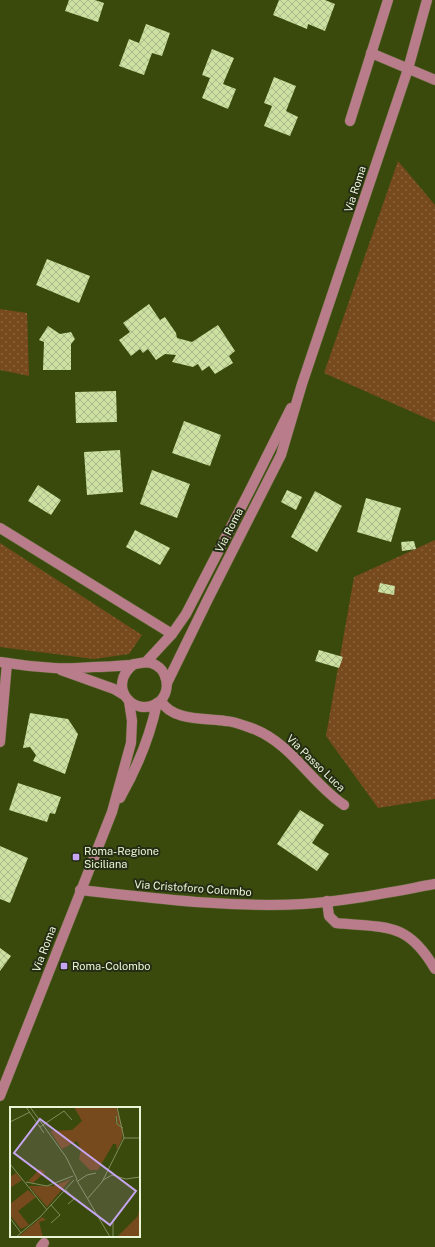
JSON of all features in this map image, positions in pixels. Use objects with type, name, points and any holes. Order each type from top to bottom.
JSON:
[{"type":"street","points":[[350,122],[388,0]]},
{"type":"street","name":"Via Roma","points":[[167,683],[281,455],[302,384],[408,69],[427,0]]},
{"type":"street","points":[[371,53],[435,80]]},
{"type":"street","name":"Via Roma","points":[[146,662],[172,634],[186,614],[249,492],[302,384]]},
{"type":"street","points":[[0,528],[172,634]]},
{"type":"street","points":[[0,742],[4,663],[55,668],[115,666],[146,662],[156,665],[164,673],[167,683],[164,696],[159,702],[150,707],[135,706],[127,698],[114,690],[55,668]]},
{"type":"street","points":[[112,812],[131,743],[132,721],[127,698],[122,688],[122,681],[124,674],[134,664]]},
{"type":"street","points":[[112,812],[135,772],[159,702]]},
{"type":"street","name":"Via Passo Luca","points":[[159,702],[165,707],[189,718],[226,721],[268,735],[289,752],[331,796],[344,805]]},
{"type":"street","name":"Via Roma","points":[[0,1096],[112,812]]},
{"type":"street","name":"Via Cristoforo Colombo","points":[[80,890],[208,903],[304,904],[351,899],[435,884]]},
{"type":"street","points":[[327,901],[329,916],[336,923],[381,926],[398,931],[412,939],[423,950],[435,970]]},
{"type":"shaded area","points":[[398,161],[435,205],[435,422],[324,373]]},
{"type":"shaded area","points":[[0,309],[27,313],[29,376],[0,370]]},
{"type":"shaded area","points":[[435,540],[435,799],[378,808],[326,736],[354,577]]},
{"type":"shaded area","points":[[0,543],[142,635],[129,654],[94,659],[0,647]]},
{"type":"building","points":[[69,0],[95,0],[104,3],[98,22],[65,11]]},
{"type":"building","points":[[279,0],[325,0],[335,4],[325,31],[308,24],[307,29],[273,15]]},
{"type":"building","points":[[146,24],[170,33],[162,56],[152,53],[144,75],[119,66],[129,39],[139,43]]},
{"type":"building","points":[[212,49],[234,58],[223,84],[236,89],[228,109],[202,98],[210,78],[202,75]]},
{"type":"building","points":[[274,77],[296,86],[286,111],[298,117],[290,136],[264,126],[272,106],[264,103]]},
{"type":"building","points":[[47,259],[90,276],[79,303],[36,285]]},
{"type":"building","points":[[149,304],[160,320],[165,317],[176,333],[177,338],[192,342],[218,325],[235,351],[229,356],[233,363],[215,374],[209,366],[202,371],[198,364],[193,367],[172,362],[176,355],[165,354],[156,360],[148,349],[143,353],[140,349],[131,356],[119,340],[130,332],[123,323]]},
{"type":"building","points":[[48,326],[60,334],[71,332],[75,339],[71,344],[71,370],[43,370],[44,342],[39,340]]},
{"type":"building","points":[[116,391],[117,422],[76,423],[75,392]]},
{"type":"building","points":[[184,421],[221,435],[210,466],[172,453]]},
{"type":"building","points":[[120,450],[123,492],[87,495],[84,452]]},
{"type":"building","points":[[152,470],[190,484],[177,518],[140,504]]},
{"type":"building","points":[[38,485],[61,500],[51,515],[28,501]]},
{"type":"building","points":[[287,490],[302,497],[296,510],[281,502]]},
{"type":"building","points":[[315,491],[342,506],[317,552],[291,537]]},
{"type":"building","points":[[366,498],[401,508],[391,542],[357,532]]},
{"type":"building","points":[[135,530],[170,548],[160,565],[126,547]]},
{"type":"building","points":[[414,541],[416,549],[402,551],[401,542]]},
{"type":"building","points":[[380,583],[395,586],[394,595],[378,592]]},
{"type":"building","points":[[319,650],[343,657],[339,668],[315,661]]},
{"type":"building","points":[[30,713],[68,719],[78,734],[65,774],[33,761],[36,755],[30,747],[23,748]]},
{"type":"building","points":[[18,783],[61,797],[55,814],[50,813],[47,822],[9,810]]},
{"type":"building","points":[[300,810],[324,825],[312,843],[329,854],[317,871],[277,844]]},
{"type":"building","points":[[0,846],[28,858],[10,903],[0,899]]},
{"type":"building","points":[[0,948],[11,956],[0,971]]},
{"type":"place","name":"Roma-Regione Siciliana","points":[[76,857]]},
{"type":"place","name":"Roma-Colombo","points":[[64,966]]}]
